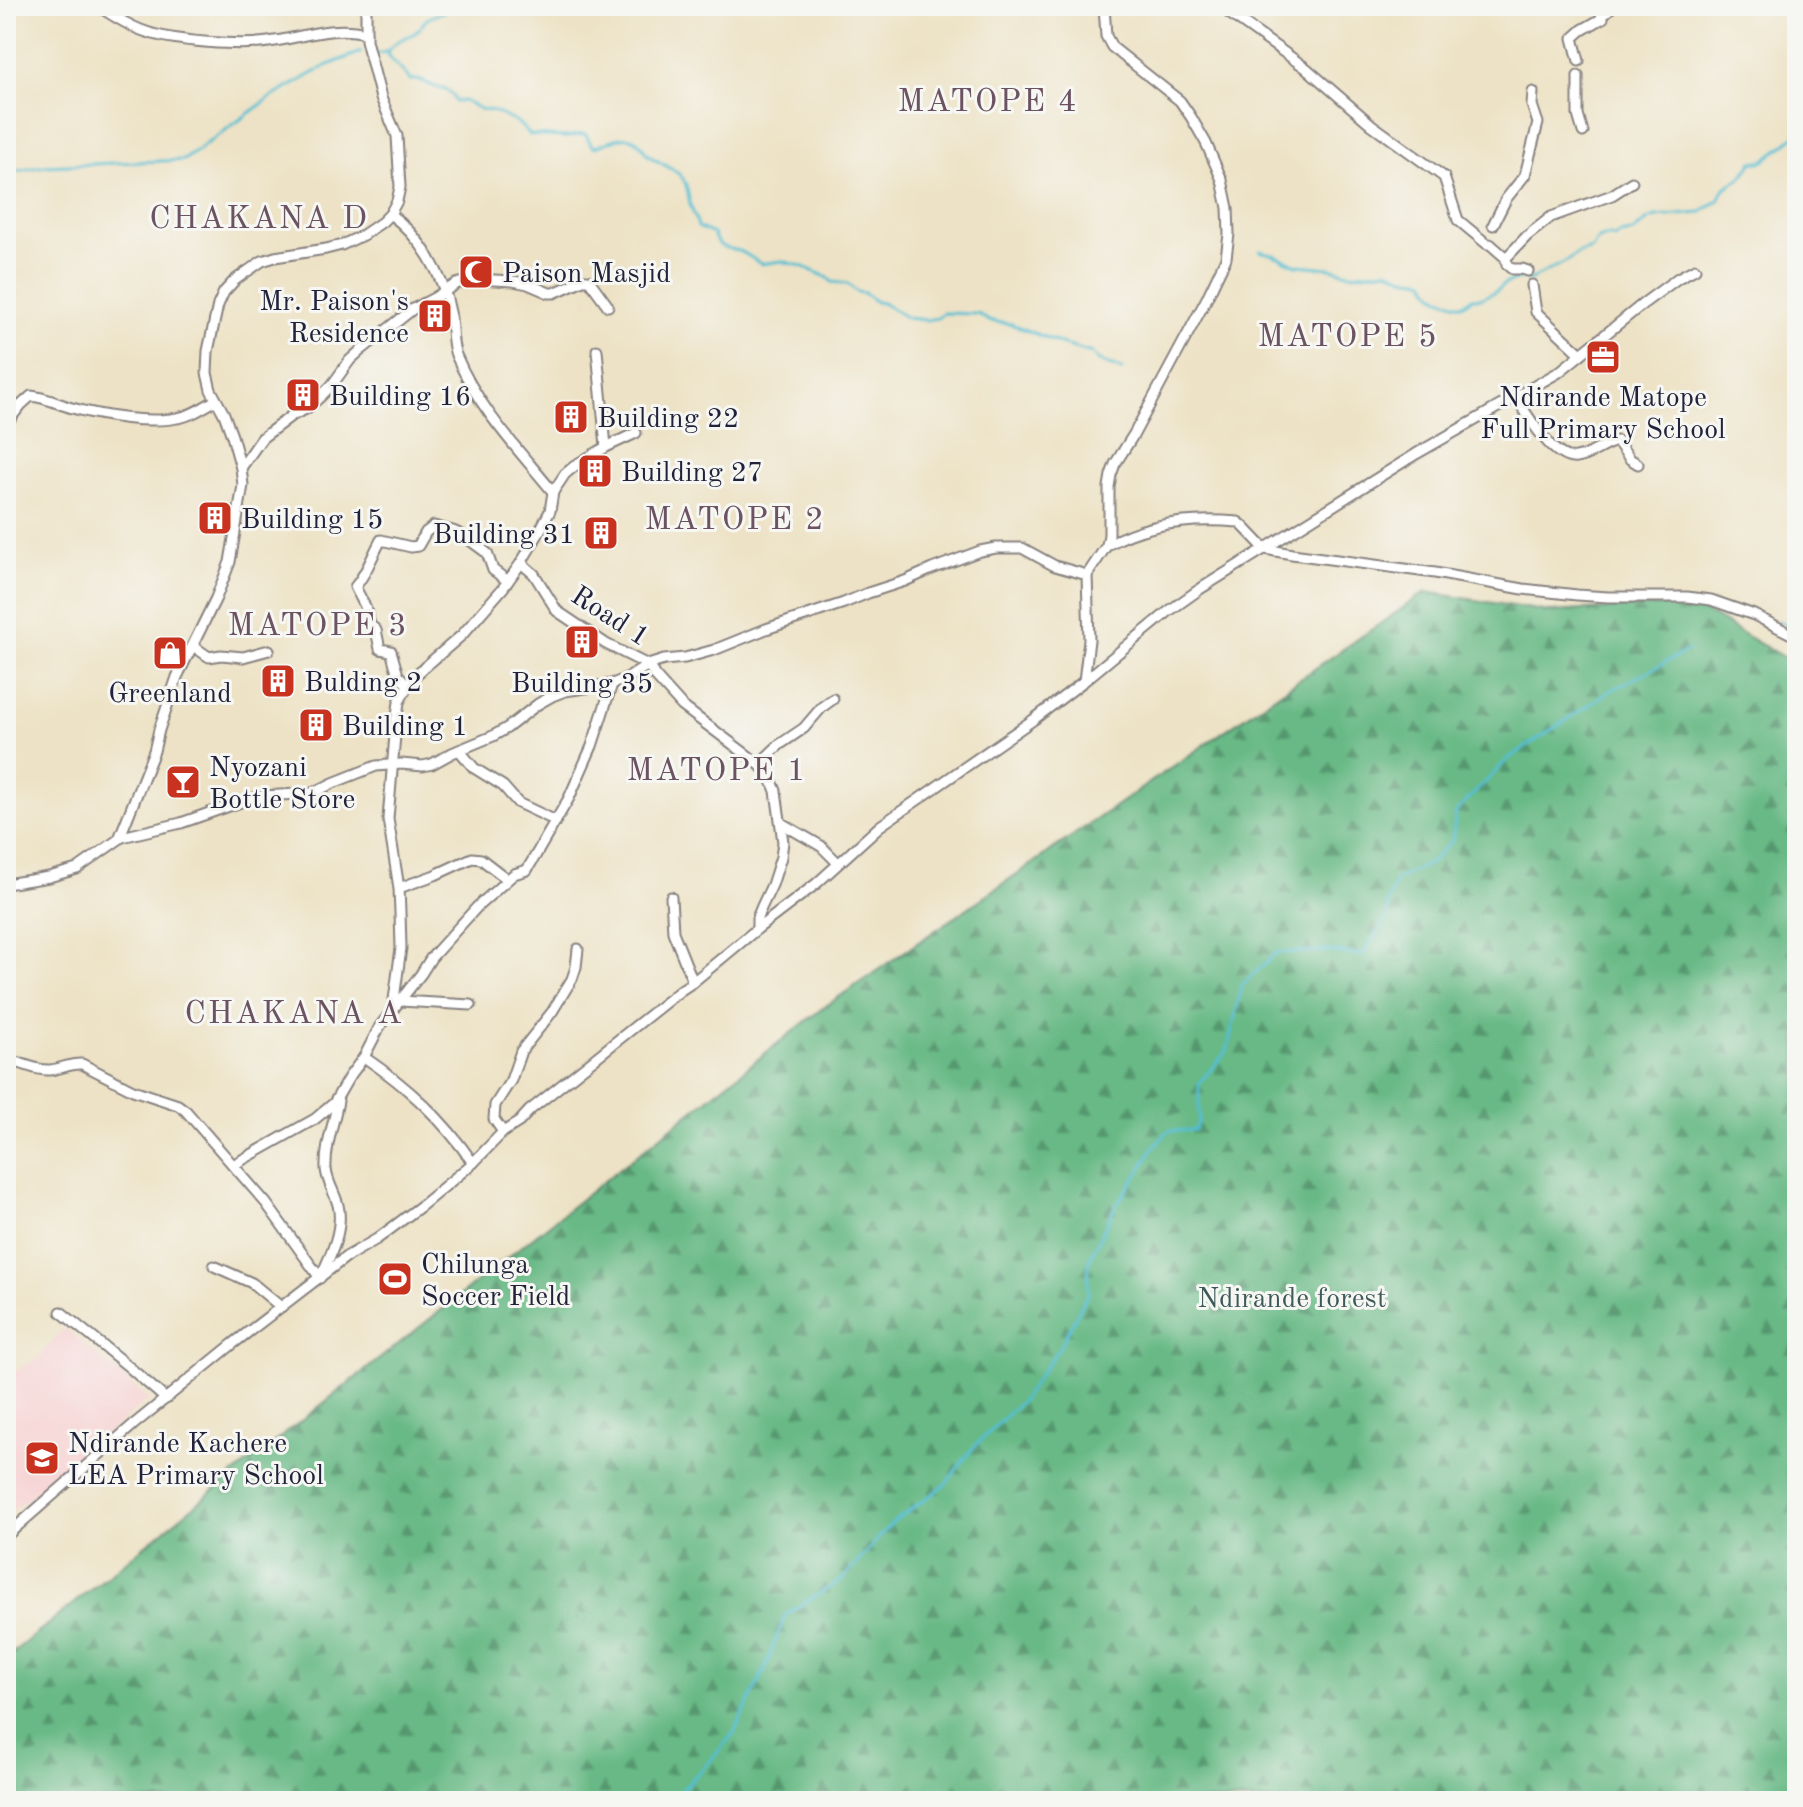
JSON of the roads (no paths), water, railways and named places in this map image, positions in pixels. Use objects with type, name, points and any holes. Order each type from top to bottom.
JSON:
[{"type":"street","points":[[98,6],[140,30],[196,41],[271,42],[329,30],[353,29],[367,40]]},
{"type":"street","points":[[119,839],[154,751],[177,677],[230,562],[243,485],[241,468],[207,373],[213,322],[224,292],[262,261],[342,245],[363,235],[390,214],[397,201],[400,187],[397,136],[381,98],[367,40],[366,6]]},
{"type":"street","points":[[1084,681],[1089,640],[1087,575],[1107,545],[1111,475],[1206,300],[1226,258],[1229,234],[1222,180],[1210,151],[1180,101],[1112,47],[1106,36],[1104,6]]},
{"type":"street","points":[[1219,6],[1306,68],[1372,125],[1444,177],[1458,220],[1506,258],[1507,265],[1512,269],[1528,271]]},
{"type":"street","points":[[1579,61],[1573,38],[1603,18],[1600,10],[1613,6]]},
{"type":"street","points":[[1578,76],[1578,115],[1583,132]]},
{"type":"street","points":[[1493,225],[1506,199],[1525,175],[1538,123],[1532,105],[1533,92]]},
{"type":"street","points":[[1506,258],[1551,217],[1612,195],[1632,182]]},
{"type":"street","points":[[390,214],[413,233],[431,262],[450,311],[454,348],[475,392],[497,426],[553,492]]},
{"type":"street","points":[[6,1536],[166,1399],[346,1257],[377,1239],[473,1163],[503,1132],[816,884],[880,826],[1033,720],[1200,589],[1416,454],[1559,372],[1644,303],[1695,269]]},
{"type":"street","points":[[241,468],[262,438],[320,397],[360,351],[413,309],[467,280],[489,279],[528,284],[554,293],[589,280],[608,306]]},
{"type":"street","points":[[1532,285],[1536,312],[1581,354]]},
{"type":"street","points":[[597,350],[606,447]]},
{"type":"street","points":[[6,424],[31,396],[77,409],[143,420],[178,418],[216,400]]},
{"type":"street","points":[[1516,397],[1540,434],[1569,458],[1617,441],[1630,459],[1638,464]]},
{"type":"street","points":[[396,1004],[401,948],[399,888],[388,819],[399,702],[419,671],[462,635],[508,581],[550,511],[553,492],[565,474],[606,447],[636,433]]},
{"type":"street","points":[[1107,545],[1125,535],[1156,526],[1227,521],[1242,525],[1265,549],[1550,592],[1711,600],[1754,615],[1797,637]]},
{"type":"street","points":[[408,685],[398,675],[391,651],[380,649],[376,630],[370,625],[355,587],[381,540],[411,547],[418,546],[426,532],[434,526],[453,531],[487,553],[493,570],[508,581]]},
{"type":"street","points":[[6,884],[77,869],[119,839],[181,823],[249,799],[313,793],[376,766],[423,766],[500,732],[552,696],[612,684],[648,665],[714,650],[957,559],[996,548],[1022,548],[1055,566],[1087,575]]},
{"type":"street","name":"Road 1","points":[[521,563],[534,574],[557,611],[606,644],[648,665]]},
{"type":"street","points":[[193,646],[209,657],[243,657],[269,650]]},
{"type":"street","points":[[648,665],[682,706],[759,764],[773,783],[781,823],[781,857],[757,918],[757,929]]},
{"type":"street","points":[[233,1165],[315,1119],[334,1103],[380,1026],[455,929],[507,879],[527,870],[569,798],[592,746],[612,684]]},
{"type":"street","points":[[759,764],[804,728],[833,699]]},
{"type":"street","points":[[459,750],[474,768],[503,786],[518,803],[556,821]]},
{"type":"street","points":[[781,823],[821,846],[838,863]]},
{"type":"street","points":[[399,888],[472,858],[481,859],[507,879]]},
{"type":"street","points":[[671,897],[673,932],[693,982]]},
{"type":"street","points":[[503,1132],[494,1119],[495,1105],[511,1080],[521,1051],[568,986],[576,967],[578,949]]},
{"type":"street","points":[[396,1004],[471,1005]]},
{"type":"street","points":[[364,1057],[417,1096],[456,1138],[473,1163]]},
{"type":"street","points":[[6,1059],[41,1070],[82,1064],[133,1090],[178,1105],[191,1115],[266,1203],[320,1278]]},
{"type":"street","points":[[320,1278],[331,1256],[340,1220],[338,1205],[326,1175],[326,1153],[340,1094]]},
{"type":"street","points":[[214,1266],[252,1283],[281,1307]]},
{"type":"street","points":[[61,1312],[166,1399]]},
{"type":"waterway","points":[[374,54],[386,52],[398,41],[415,33],[427,19],[455,6]]},
{"type":"waterway","points":[[6,173],[45,166],[184,160],[270,98],[326,66],[361,52]]},
{"type":"waterway","points":[[386,52],[410,80],[444,88],[455,101],[493,111],[518,123],[530,135],[567,137],[583,134],[595,147],[621,138],[634,139],[648,155],[683,178],[698,227],[713,234],[721,246],[742,252],[761,264],[782,261],[801,266],[832,282],[848,284],[857,292],[907,318],[926,320],[938,318],[943,313],[978,314],[989,321],[1011,324],[1092,353],[1097,360],[1122,370]]},
{"type":"waterway","points":[[1260,251],[1297,265],[1352,274],[1388,270],[1404,277],[1425,280],[1435,294],[1462,305],[1517,279],[1532,279],[1592,249],[1598,239],[1633,232],[1656,217],[1700,213],[1718,201],[1725,188],[1742,177],[1753,162],[1766,159],[1797,135]]},
{"type":"waterway","points":[[1779,621],[1797,631]]},
{"type":"waterway","points":[[671,1801],[734,1733],[765,1669],[785,1615],[842,1580],[891,1524],[945,1485],[972,1449],[1022,1400],[1059,1348],[1088,1293],[1089,1260],[1115,1207],[1168,1131],[1195,1130],[1199,1120],[1199,1083],[1227,1051],[1242,985],[1276,953],[1326,951],[1363,955],[1388,914],[1388,899],[1397,879],[1429,864],[1452,841],[1456,812],[1508,759],[1610,691],[1689,650]]},
{"type":"place","name":"Paison Masjid","points":[[476,272]]},
{"type":"place","name":"Mr. Paison's Residence","points":[[435,316]]},
{"type":"place","name":"Ndirande Matope Full Primary School","points":[[1603,357]]},
{"type":"place","name":"Building 16","points":[[303,395]]},
{"type":"place","name":"Building 22","points":[[571,417]]},
{"type":"place","name":"Building 27","points":[[595,471]]},
{"type":"place","name":"Building 15","points":[[215,518]]},
{"type":"place","name":"Building 31","points":[[601,533]]},
{"type":"place","name":"Building 35","points":[[582,642]]},
{"type":"place","name":"Greenland","points":[[170,653]]},
{"type":"place","name":"Bulding 2","points":[[278,681]]},
{"type":"place","name":"Building 1","points":[[316,725]]},
{"type":"place","name":"Nyozani Bottle Store","points":[[183,782]]},
{"type":"place","name":"Chilunga Soccer Field","points":[[395,1279]]},
{"type":"place","name":"Ndirande Kachere LEA Primary School","points":[[42,1458]]},
{"type":"district","name":"MATOPE 4","points":[[988,100]]},
{"type":"district","name":"CHAKANA D","points":[[259,217]]},
{"type":"district","name":"MATOPE 5","points":[[1348,335]]},
{"type":"district","name":"MATOPE 2","points":[[735,518]]},
{"type":"district","name":"MATOPE 3","points":[[318,624]]},
{"type":"district","name":"MATOPE 1","points":[[717,769]]},
{"type":"district","name":"CHAKANA A","points":[[294,1012]]},
{"type":"park label","name":"Ndirande forest","points":[[1292,1297]]}]
